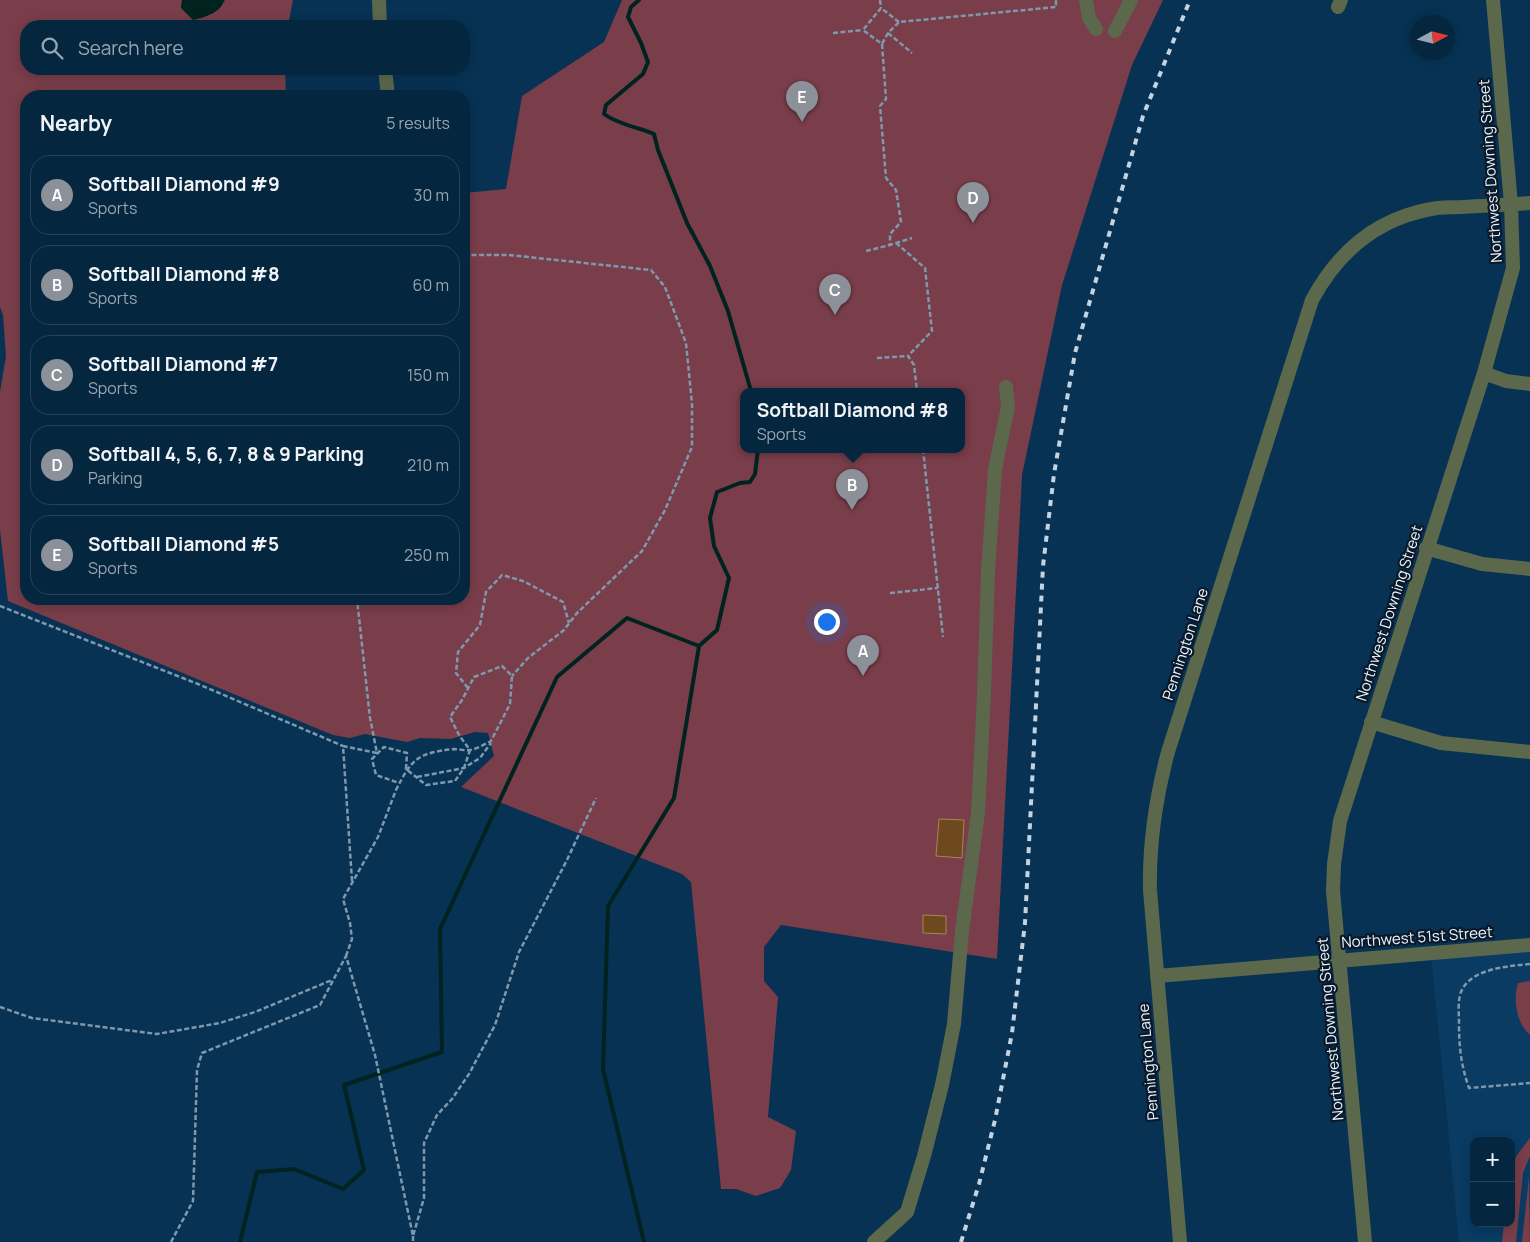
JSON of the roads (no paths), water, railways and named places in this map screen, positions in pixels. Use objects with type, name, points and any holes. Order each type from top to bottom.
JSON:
[{"type":"street","points":[[379,0],[380,20]]},
{"type":"street","points":[[1086,0],[1089,18],[1096,29]]},
{"type":"street","points":[[1115,31],[1131,0]]},
{"type":"street","name":"Northwest Downing Street","points":[[1365,1242],[1333,891],[1334,864],[1340,821],[1426,548],[1484,373],[1513,268],[1511,204],[1493,0]]},
{"type":"street","points":[[386,75],[387,90]]},
{"type":"street","name":"Pennington Lane","points":[[1180,1242],[1150,890],[1149,858],[1160,781],[1168,752],[1312,300],[1321,284],[1349,249],[1380,227],[1394,220],[1432,208],[1530,203]]},
{"type":"street","points":[[1484,373],[1506,381],[1530,384]]},
{"type":"street","points":[[874,1242],[907,1212],[938,1103],[954,1024],[962,931],[978,813],[988,571],[995,469],[1008,407],[1006,387]]},
{"type":"street","points":[[1426,548],[1482,564],[1530,568]]},
{"type":"street","points":[[1371,722],[1441,743],[1530,752]]},
{"type":"street","name":"Northwest 51st Street","points":[[1157,976],[1530,945]]},
{"type":"waterway","points":[[639,0],[631,7],[628,17],[648,62],[643,74],[606,105],[604,114],[622,123],[654,134],[658,150],[687,223],[710,266],[728,311],[750,388]]},
{"type":"waterway","points":[[240,1242],[257,1172],[294,1169],[343,1189],[364,1170],[344,1085],[442,1052],[440,929],[557,677],[627,618],[699,646],[717,630],[729,578],[714,546],[710,518],[717,492],[740,483],[750,482],[755,474],[758,453]]},
{"type":"waterway","points":[[644,1242],[603,1069],[608,906],[674,798],[699,646]]},
{"type":"railway","points":[[961,1242],[979,1184],[995,1120],[1012,1033],[1025,923],[1043,566],[1054,474],[1075,353],[1143,116],[1190,0]]},
{"type":"place","name":"Softball Diamond #5","points":[[802,122]]},
{"type":"place","name":"Softball 4, 5, 6, 7, 8 & 9 Parking","points":[[973,223]]},
{"type":"place","name":"Softball Diamond #7","points":[[835,315]]},
{"type":"place","name":"Softball Diamond #8","points":[[852,510]]},
{"type":"place","name":"Softball Diamond #9","points":[[863,676]]}]
